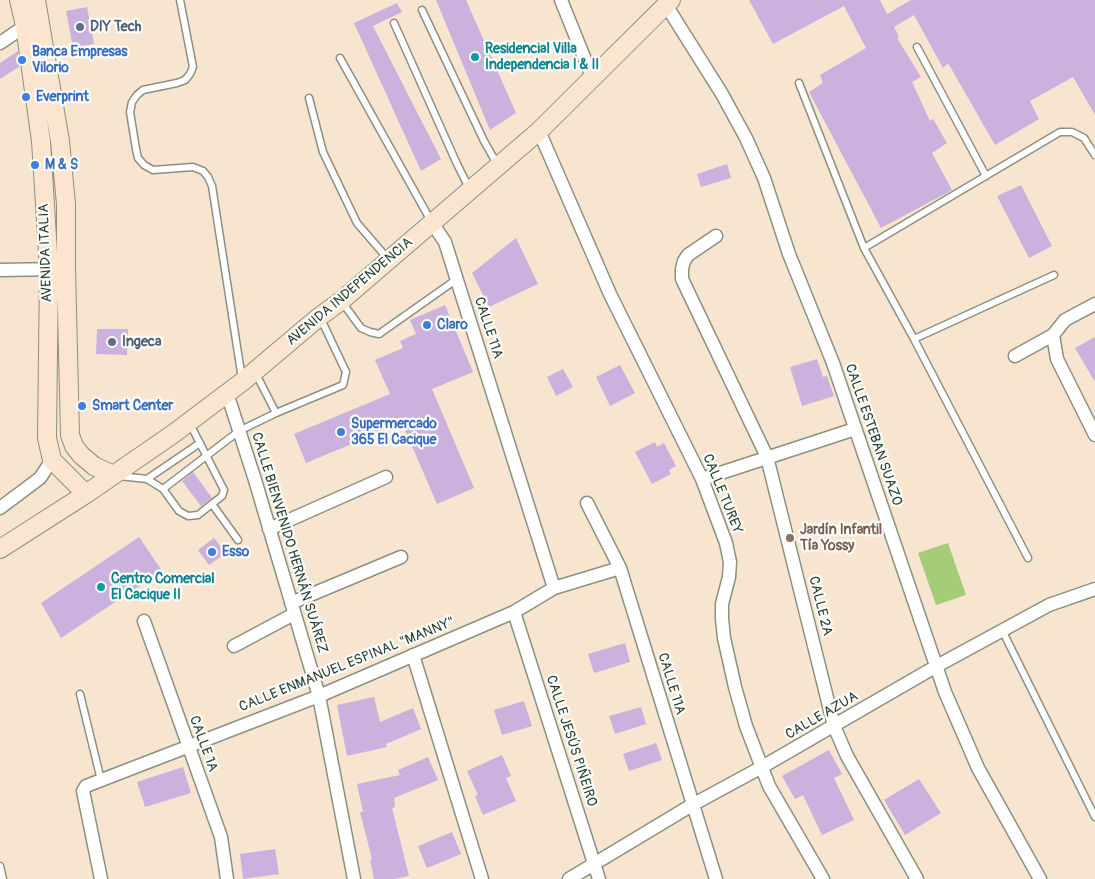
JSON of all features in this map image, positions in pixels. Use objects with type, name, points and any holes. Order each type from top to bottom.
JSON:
[{"type":"main road","name":"AVENIDA ITALIA","points":[[19,0],[33,14],[60,141],[66,204],[57,269],[47,438],[52,460]]},
{"type":"main road","name":"AVENIDA INDEPENDENCIA","points":[[0,550],[86,494],[189,422],[248,377],[432,223],[538,131],[668,3]]},
{"type":"main road","name":"AVENIDA ITALIA","points":[[57,269],[70,435],[74,446],[81,455],[94,466],[113,475]]},
{"type":"main road","points":[[52,460],[86,494]]},
{"type":"street","points":[[561,0],[592,77]]},
{"type":"street","name":"CALLE ESTEBAN SUAZO","points":[[668,3],[722,94],[764,178],[789,254],[833,363],[935,667],[978,768],[1040,879]]},
{"type":"street","points":[[0,43],[33,14]]},
{"type":"street","name":"CALLE TUREY","points":[[538,131],[610,294],[702,479],[726,543],[730,562],[729,577],[722,604],[722,619],[724,638],[744,718],[769,786],[823,879]]},
{"type":"street","name":"CALLE 11A","points":[[432,223],[445,242],[554,588]]},
{"type":"street","name":"CALLE 2A","points":[[716,236],[688,255],[684,261],[682,279],[767,457],[834,726],[847,756],[917,879]]},
{"type":"street","points":[[0,270],[57,269]]},
{"type":"street","points":[[1015,356],[1053,335],[1065,320],[1095,304]]},
{"type":"street","points":[[1053,335],[1057,359],[1095,434]]},
{"type":"street","name":"CALLE BIENVENIDO HERNÁN SUÁREZ","points":[[227,394],[318,696],[354,879]]},
{"type":"street","points":[[702,479],[855,428]]},
{"type":"street","points":[[0,508],[40,478],[52,460]]},
{"type":"street","points":[[269,530],[386,477]]},
{"type":"street","name":"CALLE 11A","points":[[587,503],[620,568],[716,879]]},
{"type":"street","points":[[234,646],[293,608],[401,557]]},
{"type":"street","name":"CALLE ENMANUEL ESPINAL \"MANNY\"","points":[[101,879],[83,791],[84,788],[318,696],[514,612],[554,588],[620,568]]},
{"type":"street","name":"CALLE AZUA","points":[[569,879],[692,805],[1002,630],[1049,605],[1095,589]]},
{"type":"street","name":"CALLE JESÚS PIÑEIRO","points":[[514,612],[599,879]]},
{"type":"street","name":"CALLE 1A","points":[[144,621],[221,837],[227,879]]},
{"type":"street","points":[[413,655],[482,879]]},
{"type":"lane","points":[[180,0],[193,67],[185,80],[143,90],[132,102],[130,112],[138,158],[144,165],[153,170],[193,167],[202,171],[208,177],[212,186],[248,377],[276,413]]},
{"type":"lane","points":[[422,10],[484,141],[498,165]]},
{"type":"lane","points":[[394,22],[470,190]]},
{"type":"lane","points":[[917,47],[986,176]]},
{"type":"lane","points":[[340,58],[432,223]]},
{"type":"lane","points":[[800,83],[864,248],[914,339],[1028,558]]},
{"type":"lane","points":[[309,98],[323,152],[357,223],[388,260]]},
{"type":"lane","points":[[864,248],[1060,132],[1072,132],[1084,138],[1095,155]]},
{"type":"lane","points":[[914,339],[1054,275]]},
{"type":"lane","points":[[341,300],[361,328],[379,334],[457,279]]},
{"type":"lane","points":[[163,489],[239,431],[343,385],[346,372],[319,317]]},
{"type":"lane","points":[[113,475],[147,480],[163,489],[179,511],[188,516],[198,515],[222,496],[224,490],[189,422]]},
{"type":"lane","points":[[147,480],[200,443]]},
{"type":"lane","points":[[212,504],[238,540]]},
{"type":"lane","points":[[1002,630],[1095,817]]},
{"type":"lane","points":[[80,694],[101,780]]},
{"type":"lane","points":[[0,866],[3,879]]},
{"type":"green space","points":[[948,543],[966,595],[936,605],[918,553]]},
{"type":"building","name":"Residencial Villa Independencia I & II","points":[[436,0],[466,0],[516,113],[490,130]]},
{"type":"building","points":[[749,0],[880,0],[887,14],[911,0],[1095,0],[1095,115],[1073,77],[1030,101],[1039,119],[995,145],[948,63],[943,68],[914,15],[894,27],[899,37],[897,38],[921,77],[912,82],[930,121],[933,119],[947,143],[932,153],[952,190],[881,228],[809,92],[823,83],[820,75],[866,48],[844,6],[773,44]]},
{"type":"building","points":[[397,3],[402,12],[373,26],[441,159],[421,171],[354,23]]},
{"type":"building","name":"DIY Tech","points":[[87,7],[94,44],[73,48],[66,11]]},
{"type":"building","points":[[18,51],[20,66],[0,79],[0,63]]},
{"type":"building","points":[[727,164],[731,178],[701,187],[697,174]]},
{"type":"building","points":[[1021,185],[1052,246],[1029,258],[997,196]]},
{"type":"building","points":[[516,238],[538,284],[489,307],[472,273]]},
{"type":"building","points":[[445,305],[473,372],[432,389],[474,488],[437,504],[402,423],[306,463],[294,434],[390,394],[375,360],[403,348],[400,341],[416,334],[410,320]]},
{"type":"building","name":"Ingeca","points":[[97,329],[128,329],[127,355],[96,354]]},
{"type":"building","points":[[1095,337],[1095,382],[1075,348]]},
{"type":"building","points":[[817,359],[823,377],[827,376],[834,396],[802,406],[790,367]]},
{"type":"building","points":[[620,365],[635,393],[610,406],[596,377]]},
{"type":"building","points":[[563,369],[573,387],[556,396],[547,377]]},
{"type":"building","points":[[655,442],[657,447],[664,443],[676,466],[669,470],[671,474],[652,484],[635,452]]},
{"type":"building","points":[[193,472],[212,498],[201,506],[182,481]]},
{"type":"building","name":"Centro Comercial El Cacique II","points":[[139,537],[162,571],[61,638],[41,603]]},
{"type":"building","name":"Esso","points":[[214,538],[226,553],[209,565],[198,550]]},
{"type":"building","points":[[625,643],[630,662],[594,673],[588,654]]},
{"type":"building","points":[[374,697],[380,722],[413,708],[421,729],[386,744],[387,747],[347,756],[337,705]]},
{"type":"building","points":[[524,701],[532,726],[502,735],[494,710]]},
{"type":"building","points":[[641,707],[646,724],[615,734],[609,716]]},
{"type":"building","points":[[656,743],[662,760],[629,771],[623,754]]},
{"type":"building","points":[[829,750],[842,774],[834,778],[854,820],[822,835],[803,795],[795,799],[782,776]]},
{"type":"building","points":[[502,755],[511,776],[506,778],[516,801],[483,815],[475,796],[478,795],[467,771]]},
{"type":"building","points":[[428,757],[438,780],[394,798],[395,807],[392,808],[409,876],[394,879],[374,879],[370,860],[372,859],[360,812],[363,812],[357,784],[400,775],[398,770]]},
{"type":"building","points":[[183,767],[191,793],[145,807],[137,782]]},
{"type":"building","points":[[919,779],[941,813],[905,835],[884,800]]},
{"type":"building","points":[[452,832],[461,854],[427,868],[418,846]]},
{"type":"building","points":[[275,849],[279,874],[243,879],[240,854]]},
{"type":"place","name":"DIY Tech","points":[[80,27]]},
{"type":"place","name":"Residencial Villa Independencia I & II","points":[[475,57]]},
{"type":"place","name":"Banca Empresas Vilorio","points":[[22,60]]},
{"type":"place","name":"Everprint","points":[[26,97]]},
{"type":"place","name":"M & S","points":[[35,165]]},
{"type":"place","name":"Claro","points":[[427,325]]},
{"type":"place","name":"Ingeca","points":[[112,342]]},
{"type":"place","name":"Smart Center","points":[[82,406]]},
{"type":"place","name":"Supermercado 365 El Cacique","points":[[341,432]]},
{"type":"place","name":"Jardín Infantil Tía Yossy","points":[[790,538]]},
{"type":"place","name":"Esso","points":[[212,552]]},
{"type":"place","name":"Centro Comercial El Cacique II","points":[[101,587]]}]
